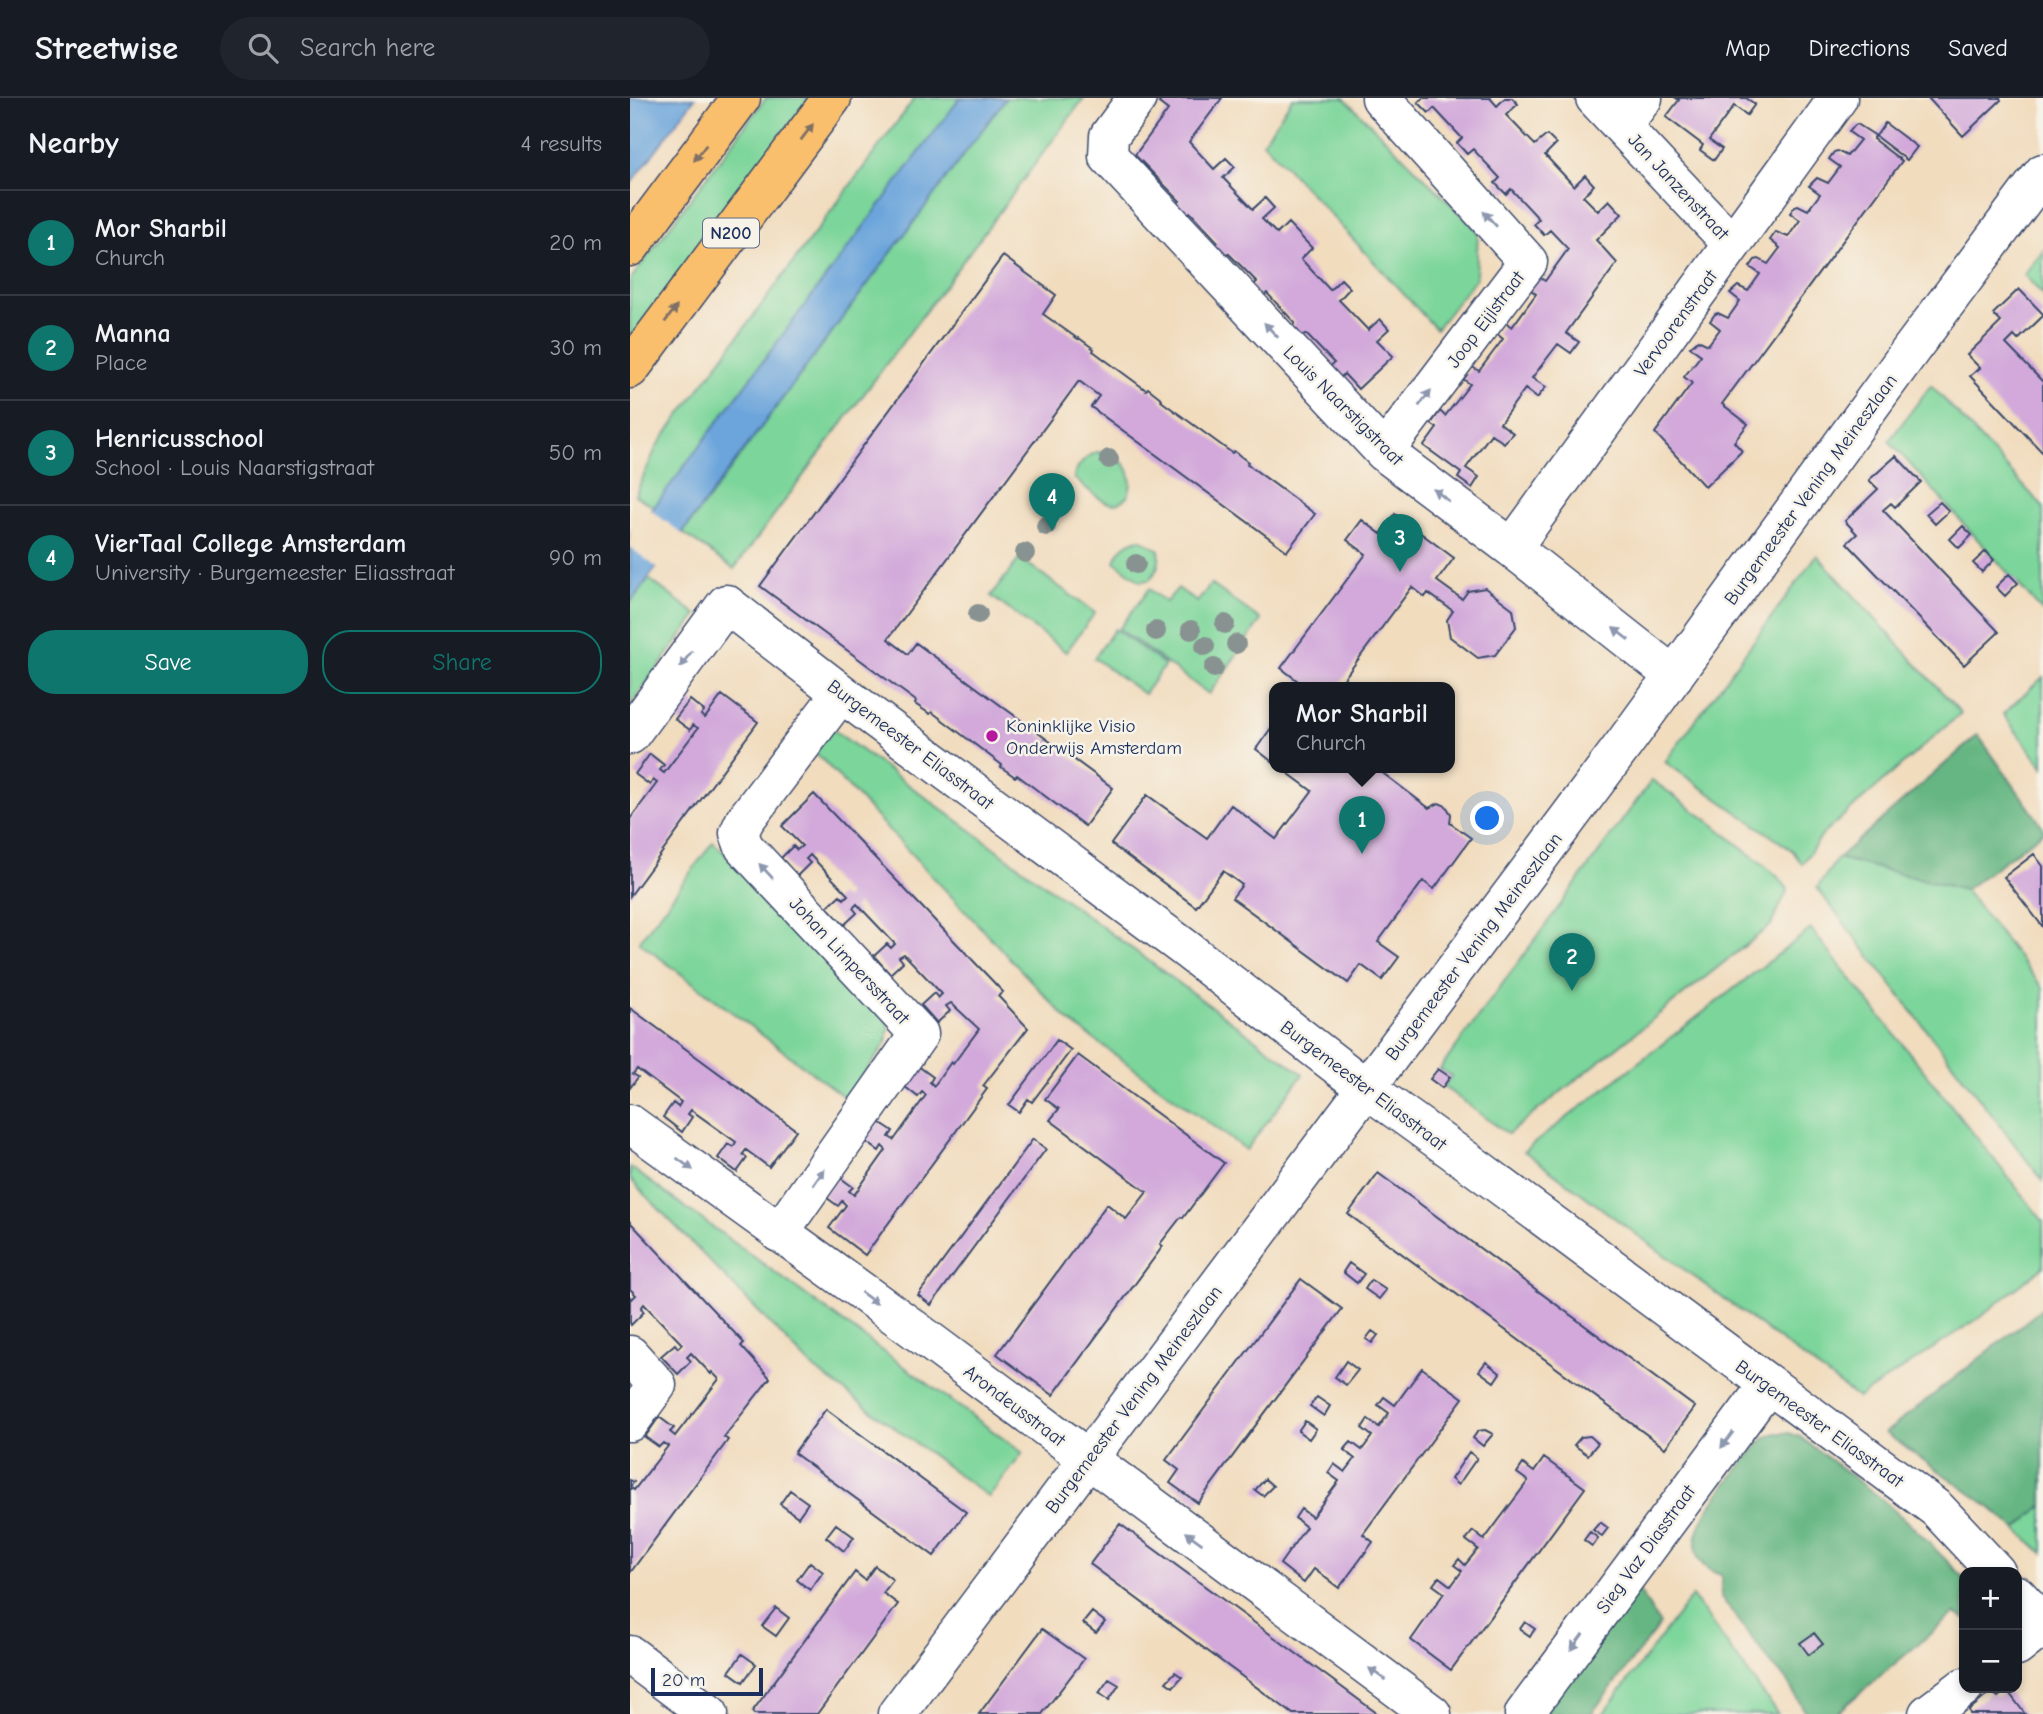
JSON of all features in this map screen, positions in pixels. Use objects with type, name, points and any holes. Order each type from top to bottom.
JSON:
[{"type":"main road","points":[[630,247],[741,98]]},
{"type":"main road","name":"N200","points":[[630,369],[832,98]]},
{"type":"street","name":"Louis Naarstigstraat","points":[[1137,98],[1110,135],[1108,156],[1384,452],[1512,548],[1674,676]]},
{"type":"street","name":"Joop Eijlstraat","points":[[1381,98],[1528,262],[1384,452]]},
{"type":"street","name":"Jan Janzenstraat","points":[[1595,98],[1633,112],[1732,244]]},
{"type":"street","name":"Vervoorenstraat","points":[[1512,548],[1838,98]]},
{"type":"street","name":"Burgemeester Vening Meineszlaan","points":[[897,1714],[1674,676],[2043,173]]},
{"type":"street","name":"Burgemeester Eliasstraat","points":[[630,735],[726,604],[1186,949],[1366,1088],[1937,1509],[1991,1567]]},
{"type":"street","name":"Johan Limpersstraat","points":[[779,1233],[919,1034],[744,847],[739,832],[745,820],[841,692]]},
{"type":"street","name":"Arondeusstraat","points":[[630,1124],[922,1336],[1432,1714]]},
{"type":"street","points":[[630,1355],[657,1385],[630,1422]]},
{"type":"street","name":"Sieg Vaz Diasstraat","points":[[1524,1714],[1768,1385]]},
{"type":"street","points":[[2022,1601],[2043,1624],[2022,1643]]},
{"type":"street","points":[[630,1655],[709,1714]]},
{"type":"street","points":[[1928,1714],[1959,1690]]},
{"type":"green space","points":[[766,98],[809,98],[630,339],[630,280]]},
{"type":"green space","points":[[915,98],[960,98],[654,507],[635,495],[657,446]]},
{"type":"green space","points":[[1006,98],[1084,98],[734,569],[683,533]]},
{"type":"green space","points":[[1293,98],[1344,98],[1478,231],[1476,278],[1436,329],[1263,142]]},
{"type":"green space","points":[[2043,250],[2043,295],[2024,275]]},
{"type":"green space","points":[[1931,385],[2043,507],[2043,612],[1889,441]]},
{"type":"green space","points":[[1097,452],[1112,456],[1123,463],[1129,472],[1131,483],[1124,500],[1106,502],[1074,478],[1082,462]]},
{"type":"green space","points":[[1140,539],[1159,550],[1158,566],[1150,580],[1140,581],[1115,562],[1124,547]]},
{"type":"green space","points":[[1817,555],[1961,713],[1823,834],[1802,864],[1793,851],[1665,762]]},
{"type":"green space","points":[[1020,558],[1095,613],[1066,652],[991,596]]},
{"type":"green space","points":[[649,579],[697,615],[630,705],[630,603]]},
{"type":"green space","points":[[1211,584],[1261,620],[1209,694],[1119,629],[1149,589],[1166,602],[1178,588],[1197,602]]},
{"type":"green space","points":[[1115,629],[1165,665],[1144,694],[1094,658]]},
{"type":"green space","points":[[2043,677],[2043,767],[2003,714]]},
{"type":"green space","points":[[831,728],[1303,1074],[1246,1150],[1069,1021],[815,752]]},
{"type":"green space","points":[[1978,735],[2043,827],[2043,832],[1965,890],[1838,858]]},
{"type":"green space","points":[[1652,780],[1775,874],[1788,889],[1771,925],[1508,1134],[1444,1087],[1451,1076],[1440,1069]]},
{"type":"green space","points":[[713,842],[881,1006],[889,1026],[886,1043],[847,1099],[639,942]]},
{"type":"green space","points":[[1838,858],[1965,890],[2043,988],[2043,1181],[1817,888]]},
{"type":"green space","points":[[1811,929],[2043,1221],[2043,1267],[1979,1318],[1858,1398],[1524,1151]]},
{"type":"green space","points":[[630,1167],[1023,1453],[989,1497],[812,1367],[630,1179]]},
{"type":"green space","points":[[2043,1308],[2043,1505],[2016,1529],[1987,1505],[1885,1433]]},
{"type":"green space","points":[[1776,1433],[1789,1433],[1800,1437],[1878,1496],[1959,1573],[1959,1616],[1955,1613],[1835,1714],[1806,1713],[1785,1678],[1721,1597],[1721,1575],[1703,1564],[1696,1550],[1698,1532],[1707,1512],[1734,1473],[1766,1437]]},
{"type":"green space","points":[[2043,1505],[2043,1553],[2016,1529]]},
{"type":"green space","points":[[1636,1586],[1660,1624],[1591,1714],[1542,1714]]},
{"type":"green space","points":[[1692,1596],[1778,1714],[1603,1714]]},
{"type":"water","points":[[630,98],[695,98],[630,185]]},
{"type":"water","points":[[960,98],[1006,98],[630,603],[630,531],[654,507]]},
{"type":"pier","points":[[648,508],[685,536],[660,570],[630,547],[630,526]]},
{"type":"building","points":[[1163,98],[1222,98],[1189,142],[1214,169],[1226,158],[1235,167],[1223,178],[1253,209],[1265,198],[1274,208],[1262,219],[1277,234],[1288,223],[1312,248],[1301,259],[1330,290],[1341,279],[1350,288],[1339,300],[1368,330],[1380,319],[1389,329],[1377,340],[1393,356],[1358,389],[1344,374],[1339,379],[1328,368],[1334,363],[1306,334],[1300,338],[1290,328],[1295,323],[1267,293],[1261,298],[1251,287],[1257,282],[1228,253],[1223,258],[1212,247],[1218,242],[1190,212],[1184,217],[1174,206],[1180,201],[1135,155],[1168,110],[1159,103]]},
{"type":"building","points":[[1423,98],[1490,98],[1497,106],[1505,98],[1512,98],[1518,104],[1506,115],[1535,145],[1547,135],[1556,144],[1545,155],[1574,186],[1585,175],[1594,185],[1583,196],[1598,211],[1609,200],[1622,214],[1596,240],[1617,263],[1566,333],[1579,342],[1571,353],[1558,344],[1532,378],[1546,387],[1537,398],[1525,389],[1500,423],[1513,433],[1504,443],[1491,434],[1466,468],[1479,477],[1472,488],[1458,478],[1461,473],[1424,446],[1437,428],[1431,424],[1440,411],[1445,416],[1470,384],[1463,379],[1472,367],[1479,371],[1503,339],[1497,334],[1505,322],[1512,327],[1536,294],[1530,289],[1539,277],[1545,281],[1568,249],[1550,230],[1544,235],[1534,224],[1539,219],[1511,189],[1506,194],[1495,183],[1500,178],[1473,149],[1467,154],[1457,143],[1462,138],[1434,108],[1429,113],[1418,102]]},
{"type":"building","points":[[1676,98],[1746,98],[1755,104],[1747,115],[1734,106],[1709,140],[1722,149],[1714,160],[1700,150],[1703,145],[1666,117],[1679,100]]},
{"type":"building","points":[[1928,98],[2000,98],[2001,100],[1963,136]]},
{"type":"building","points":[[1885,123],[1917,147],[1907,160],[1875,136],[1873,139],[1902,161],[1722,404],[1748,424],[1734,442],[1742,451],[1705,487],[1655,433],[1692,383],[1684,377],[1701,355],[1690,347],[1698,340],[1708,345],[1720,329],[1710,321],[1718,313],[1728,318],[1740,301],[1730,293],[1738,286],[1748,291],[1760,274],[1750,267],[1755,260],[1759,259],[1768,264],[1780,248],[1770,240],[1776,232],[1788,237],[1800,220],[1790,213],[1795,206],[1808,210],[1820,194],[1809,186],[1817,178],[1828,183],[1840,167],[1829,159],[1834,152],[1847,156],[1860,140],[1849,132],[1855,125],[1876,136]]},
{"type":"building","points":[[1003,256],[1056,295],[1043,314],[1094,349],[1093,351],[1146,390],[1148,388],[1162,399],[1161,401],[1232,453],[1234,451],[1248,462],[1247,464],[1315,514],[1287,551],[1091,407],[1099,396],[1079,381],[888,639],[908,654],[916,643],[1113,788],[1085,826],[1017,775],[1015,777],[1001,767],[1002,765],[932,712],[930,714],[915,704],[916,701],[760,586]]},
{"type":"building","points":[[2019,289],[2043,316],[2018,340],[2014,336],[2006,344],[2043,382],[2043,453],[1970,376],[1980,368],[1967,355],[2001,322],[1993,314]]},
{"type":"building","points":[[1896,456],[1921,482],[1895,507],[1891,503],[1883,510],[1999,632],[1964,665],[1847,543],[1857,534],[1845,521],[1878,489],[1869,480]]},
{"type":"building","points":[[1940,502],[1949,511],[1935,524],[1926,514]]},
{"type":"building","points":[[1395,514],[1454,558],[1437,581],[1462,599],[1468,591],[1485,588],[1513,609],[1516,627],[1495,655],[1478,658],[1450,637],[1447,620],[1453,611],[1428,593],[1425,597],[1412,587],[1341,682],[1299,682],[1281,668],[1366,554],[1347,540],[1362,520],[1381,534]]},
{"type":"building","points":[[1963,526],[1972,535],[1959,548],[1950,539]]},
{"type":"building","points":[[1986,551],[1994,560],[1982,572],[1973,563]]},
{"type":"building","points":[[2009,574],[2018,583],[2005,596],[1996,587]]},
{"type":"building","points":[[722,695],[758,722],[630,896],[630,819],[657,783],[653,780],[650,785],[635,774],[650,754],[664,765],[660,770],[664,773],[698,728],[693,725],[690,730],[675,719],[690,700],[704,711],[701,715],[705,718]]},
{"type":"building","points":[[1269,731],[1269,759],[1256,749]]},
{"type":"building","points":[[1288,773],[1383,773],[1429,808],[1439,803],[1446,806],[1451,814],[1450,823],[1471,838],[1434,889],[1423,881],[1378,942],[1399,957],[1382,980],[1361,965],[1348,983],[1232,898],[1242,885],[1223,871],[1196,907],[1111,844],[1147,795],[1207,838],[1231,805],[1276,839],[1312,791]]},
{"type":"building","points":[[814,794],[1003,992],[998,996],[1028,1028],[983,1086],[987,1089],[865,1255],[829,1228],[846,1205],[842,1201],[838,1206],[823,1195],[838,1176],[853,1187],[849,1191],[854,1195],[886,1150],[882,1146],[879,1151],[864,1140],[878,1121],[893,1131],[889,1137],[894,1140],[926,1095],[922,1092],[918,1097],[904,1086],[918,1066],[933,1077],[930,1082],[934,1086],[979,1029],[951,1003],[946,1006],[950,1011],[937,1023],[921,1005],[934,993],[938,998],[942,994],[904,954],[899,957],[903,962],[890,974],[874,956],[887,944],[891,948],[895,944],[857,904],[853,908],[857,913],[844,925],[827,907],[840,895],[844,899],[848,895],[810,855],[806,859],[810,863],[797,876],[781,858],[793,846],[797,850],[802,846],[782,826]]},
{"type":"building","points":[[2034,854],[2043,866],[2043,927],[2004,877]]},
{"type":"building","points":[[630,1008],[796,1130],[769,1167],[746,1150],[743,1154],[747,1158],[737,1172],[718,1158],[728,1144],[733,1147],[736,1142],[691,1110],[688,1114],[692,1117],[682,1132],[663,1117],[673,1103],[678,1107],[681,1102],[637,1069],[633,1074],[638,1077],[630,1088]]},
{"type":"building","points":[[1057,1040],[1071,1050],[1032,1102],[1028,1099],[1019,1112],[1009,1105]]},
{"type":"building","points":[[1078,1055],[1224,1163],[1160,1244],[1163,1246],[1053,1395],[997,1354],[1107,1204],[1126,1219],[1147,1192],[1050,1120],[1059,1109],[1045,1099]]},
{"type":"building","points":[[1438,1069],[1450,1077],[1442,1088],[1430,1079]]},
{"type":"building","points":[[1033,1139],[1046,1149],[931,1305],[918,1295]]},
{"type":"building","points":[[1378,1173],[1695,1407],[1665,1448],[1348,1214]]},
{"type":"building","points":[[630,1222],[744,1343],[741,1346],[770,1378],[724,1437],[728,1440],[630,1573],[630,1487],[634,1490],[668,1446],[663,1443],[659,1447],[645,1437],[659,1417],[674,1428],[670,1432],[675,1436],[719,1379],[691,1353],[687,1357],[691,1361],[678,1374],[661,1356],[675,1344],[678,1348],[682,1344],[644,1304],[641,1308],[644,1312],[631,1325],[630,1297],[632,1299],[636,1295],[630,1289]]},
{"type":"building","points":[[1349,1263],[1364,1274],[1357,1283],[1343,1272]]},
{"type":"building","points":[[1301,1279],[1342,1309],[1198,1503],[1170,1483],[1179,1470],[1166,1460]]},
{"type":"building","points":[[1371,1280],[1386,1290],[1379,1299],[1365,1289]]},
{"type":"building","points":[[1372,1331],[1378,1335],[1372,1343],[1366,1339]]},
{"type":"building","points":[[1346,1361],[1358,1370],[1346,1385],[1335,1377]]},
{"type":"building","points":[[1486,1362],[1500,1373],[1494,1382],[1479,1371]]},
{"type":"building","points":[[1422,1368],[1463,1398],[1363,1534],[1373,1542],[1339,1588],[1314,1569],[1304,1583],[1280,1564],[1306,1527],[1295,1518],[1301,1509],[1312,1517],[1339,1481],[1328,1473],[1334,1464],[1345,1472],[1355,1459],[1344,1450],[1351,1442],[1362,1450],[1372,1436],[1362,1428],[1368,1419],[1379,1427],[1389,1413],[1378,1405],[1384,1397],[1395,1405]]},
{"type":"building","points":[[1317,1397],[1330,1406],[1324,1416],[1310,1406]]},
{"type":"building","points":[[826,1409],[966,1512],[934,1556],[794,1453]]},
{"type":"building","points":[[1305,1421],[1316,1429],[1309,1439],[1298,1431]]},
{"type":"building","points":[[1485,1430],[1493,1434],[1483,1446],[1473,1438],[1478,1431]]},
{"type":"building","points":[[1590,1436],[1598,1443],[1588,1455],[1574,1445],[1581,1437]]},
{"type":"building","points":[[1469,1452],[1477,1458],[1458,1485],[1451,1479]]},
{"type":"building","points":[[1544,1458],[1585,1488],[1451,1670],[1411,1640],[1444,1593],[1433,1585],[1439,1577],[1451,1586],[1462,1571],[1454,1565],[1459,1559],[1465,1565],[1478,1549],[1466,1540],[1473,1531],[1484,1540],[1528,1481],[1517,1473],[1523,1464],[1534,1472]]},
{"type":"building","points":[[1265,1479],[1273,1486],[1263,1496],[1255,1490]]},
{"type":"building","points":[[790,1490],[808,1503],[798,1517],[780,1504]]},
{"type":"building","points":[[1600,1522],[1608,1528],[1602,1536],[1593,1530]]},
{"type":"building","points":[[836,1524],[854,1537],[844,1551],[826,1537]]},
{"type":"building","points":[[1120,1524],[1378,1714],[1293,1714],[1090,1564]]},
{"type":"building","points":[[1590,1532],[1598,1538],[1592,1546],[1584,1540]]},
{"type":"building","points":[[810,1562],[823,1572],[810,1590],[797,1580]]},
{"type":"building","points":[[875,1566],[893,1580],[883,1593],[898,1604],[817,1714],[754,1714],[752,1712],[855,1572],[865,1580]]},
{"type":"building","points":[[776,1608],[789,1618],[776,1636],[762,1626]]},
{"type":"building","points":[[1092,1612],[1105,1622],[1096,1633],[1083,1623]]},
{"type":"building","points":[[1525,1622],[1535,1629],[1530,1636],[1520,1629]]},
{"type":"building","points":[[1042,1629],[1084,1659],[1042,1714],[979,1714]]},
{"type":"building","points":[[1814,1633],[1823,1644],[1809,1655],[1800,1643]]},
{"type":"building","points":[[742,1654],[756,1664],[743,1682],[729,1672]]},
{"type":"building","points":[[1175,1672],[1182,1677],[1173,1687],[1166,1682]]},
{"type":"building","points":[[1109,1679],[1119,1685],[1109,1700],[1099,1693]]},
{"type":"building","points":[[1990,1693],[1998,1697],[2009,1693],[2025,1714],[1970,1714],[1969,1710]]},
{"type":"place","name":"VierTaal College Amsterdam","points":[[1052,531]]},
{"type":"place","name":"Henricusschool","points":[[1400,572]]},
{"type":"place","name":"Koninklijke Visio Onderwijs Amsterdam","points":[[992,736]]},
{"type":"place","name":"Mor Sharbil","points":[[1362,854]]},
{"type":"place","name":"Manna","points":[[1572,991]]}]
